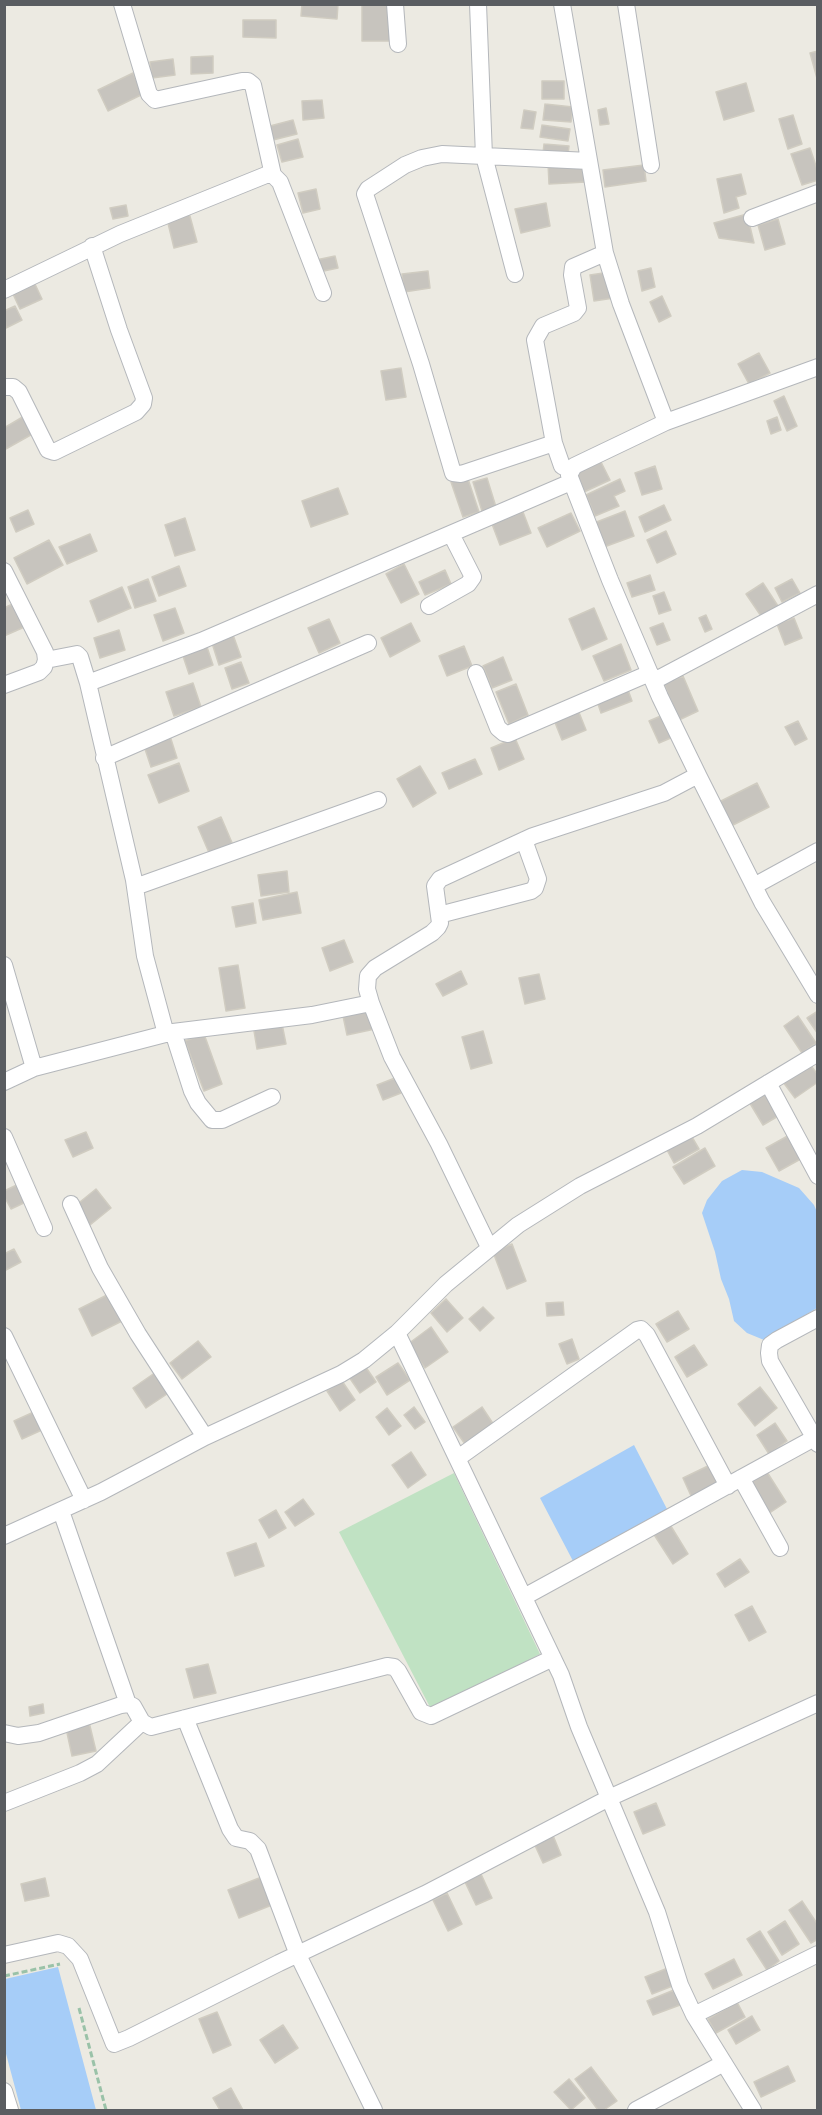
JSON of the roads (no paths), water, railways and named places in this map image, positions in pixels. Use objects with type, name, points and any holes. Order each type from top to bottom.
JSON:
[{"type":"street","points":[[122,4],[149,94],[155,100],[242,81],[248,81],[253,85],[273,175],[280,182],[323,292]]},
{"type":"street","points":[[395,4],[398,44]]},
{"type":"street","points":[[478,4],[484,156],[515,274]]},
{"type":"street","points":[[562,4],[605,252],[621,304],[666,422]]},
{"type":"street","points":[[626,4],[651,165]]},
{"type":"street","points":[[554,443],[461,474],[453,473],[421,364],[366,197],[368,189],[405,165],[422,158],[442,154],[589,161]]},
{"type":"street","points":[[4,290],[92,246],[267,175],[273,175]]},
{"type":"street","points":[[752,218],[818,193]]},
{"type":"street","points":[[4,387],[13,387],[18,392],[48,450],[54,452],[136,412],[143,404],[144,398],[92,246]]},
{"type":"street","points":[[605,252],[573,267],[572,274],[578,308],[574,313],[543,326],[535,340],[554,443],[562,466],[571,476],[652,677],[698,775],[754,886],[818,995]]},
{"type":"street","points":[[88,683],[201,641],[451,534],[571,476],[574,466],[666,422],[818,367]]},
{"type":"street","points":[[429,606],[468,584],[473,577],[451,534]]},
{"type":"street","points":[[4,571],[45,652],[46,660],[39,672],[4,685]]},
{"type":"street","points":[[476,673],[498,728],[508,734],[652,677],[818,594]]},
{"type":"street","points":[[104,758],[368,644]]},
{"type":"street","points":[[46,660],[77,654],[80,657],[135,887],[145,956],[170,1033],[198,1103],[212,1120],[222,1120],[272,1097]]},
{"type":"street","points":[[489,1247],[440,1144],[392,1057],[371,1004],[367,989],[368,976],[375,968],[436,931],[440,923],[435,886],[440,879],[524,840],[664,793],[698,775]]},
{"type":"street","points":[[135,887],[378,800]]},
{"type":"street","points":[[438,915],[531,891],[535,888],[538,879],[524,840]]},
{"type":"street","points":[[754,886],[818,851]]},
{"type":"street","points":[[4,965],[34,1068]]},
{"type":"street","points":[[4,1082],[34,1068],[170,1033],[312,1015],[371,1004]]},
{"type":"street","points":[[4,1536],[84,1500],[205,1437],[341,1374],[364,1360],[397,1334],[446,1284],[518,1225],[580,1186],[696,1126],[818,1053]]},
{"type":"street","points":[[768,1083],[818,1176]]},
{"type":"street","points":[[4,1137],[44,1228]]},
{"type":"street","points":[[71,1204],[100,1268],[138,1334],[205,1437]]},
{"type":"street","points":[[524,1597],[816,1439],[770,1361],[768,1353],[770,1345],[777,1340],[818,1318]]},
{"type":"street","points":[[458,1458],[641,1329],[647,1335],[735,1482],[780,1548]]},
{"type":"street","points":[[397,1334],[563,1681],[657,1912],[680,1985],[694,2015],[753,2110]]},
{"type":"street","points":[[4,1336],[84,1500]]},
{"type":"street","points":[[61,1511],[128,1704]]},
{"type":"street","points":[[4,1733],[18,1736],[39,1733],[121,1704],[128,1704],[136,1709],[142,1722],[151,1727],[387,1666],[394,1667],[398,1671],[421,1712],[431,1716],[553,1658]]},
{"type":"street","points":[[4,1954],[58,1943],[68,1946],[80,1959],[111,2044],[129,2038],[297,1954],[425,1894],[609,1798],[818,1703]]},
{"type":"street","points":[[185,1718],[230,1829],[236,1838],[250,1841],[258,1849],[297,1954],[374,2110]]},
{"type":"street","points":[[4,1803],[97,1764],[142,1722]]},
{"type":"street","points":[[694,2015],[818,1954]]},
{"type":"street","points":[[636,2110],[724,2063]]},
{"type":"street","points":[[4,2091],[10,2110]]},
{"type":"water","points":[[742,1170],[762,1172],[799,1188],[817,1212],[817,1308],[764,1340],[747,1333],[734,1321],[702,1213],[707,1200],[722,1181]]},
{"type":"water","points":[[634,1445],[667,1509],[573,1561],[540,1498]]},
{"type":"water","points":[[58,1967],[96,2110],[21,2110],[5,2050],[5,1979]]}]
